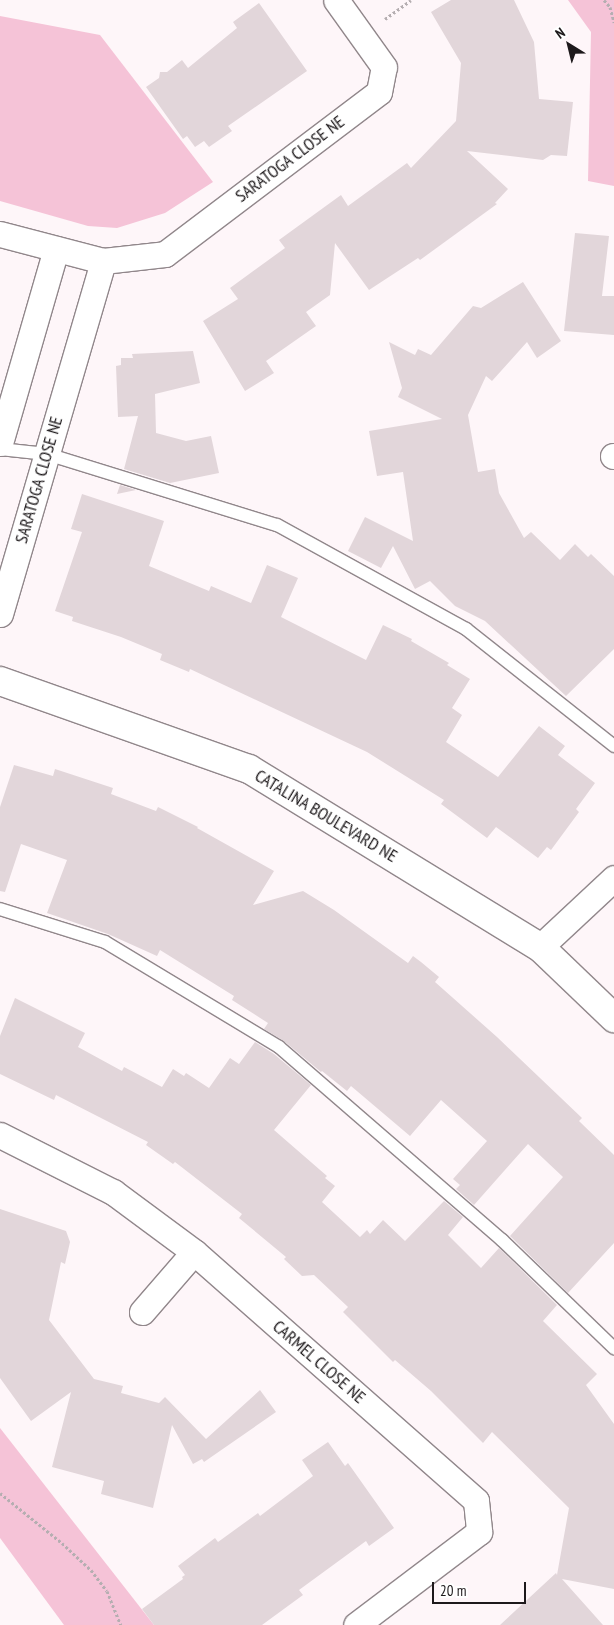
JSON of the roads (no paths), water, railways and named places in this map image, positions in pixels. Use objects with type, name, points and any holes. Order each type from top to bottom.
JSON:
[{"type":"street","name":"SARATOGA CLOSE NE","points":[[0,234],[103,261],[165,254],[379,92],[384,67],[336,0]]},
{"type":"street","points":[[0,442],[56,249]]},
{"type":"street","name":"SARATOGA CLOSE NE","points":[[0,614],[103,261]]},
{"type":"street","name":"CATALINA BOULEVARD NE","points":[[0,682],[249,769],[540,947],[614,1018]]},
{"type":"street","points":[[540,947],[614,878]]},
{"type":"street","name":"CARMEL CLOSE NE","points":[[0,1134],[113,1192],[194,1252],[476,1501],[479,1532],[356,1625]]},
{"type":"street","points":[[142,1312],[194,1252]]},
{"type":"lane","points":[[0,449],[47,454],[277,525],[466,629],[614,746]]},
{"type":"lane","points":[[0,909],[105,942],[279,1047],[502,1240],[614,1348]]}]
